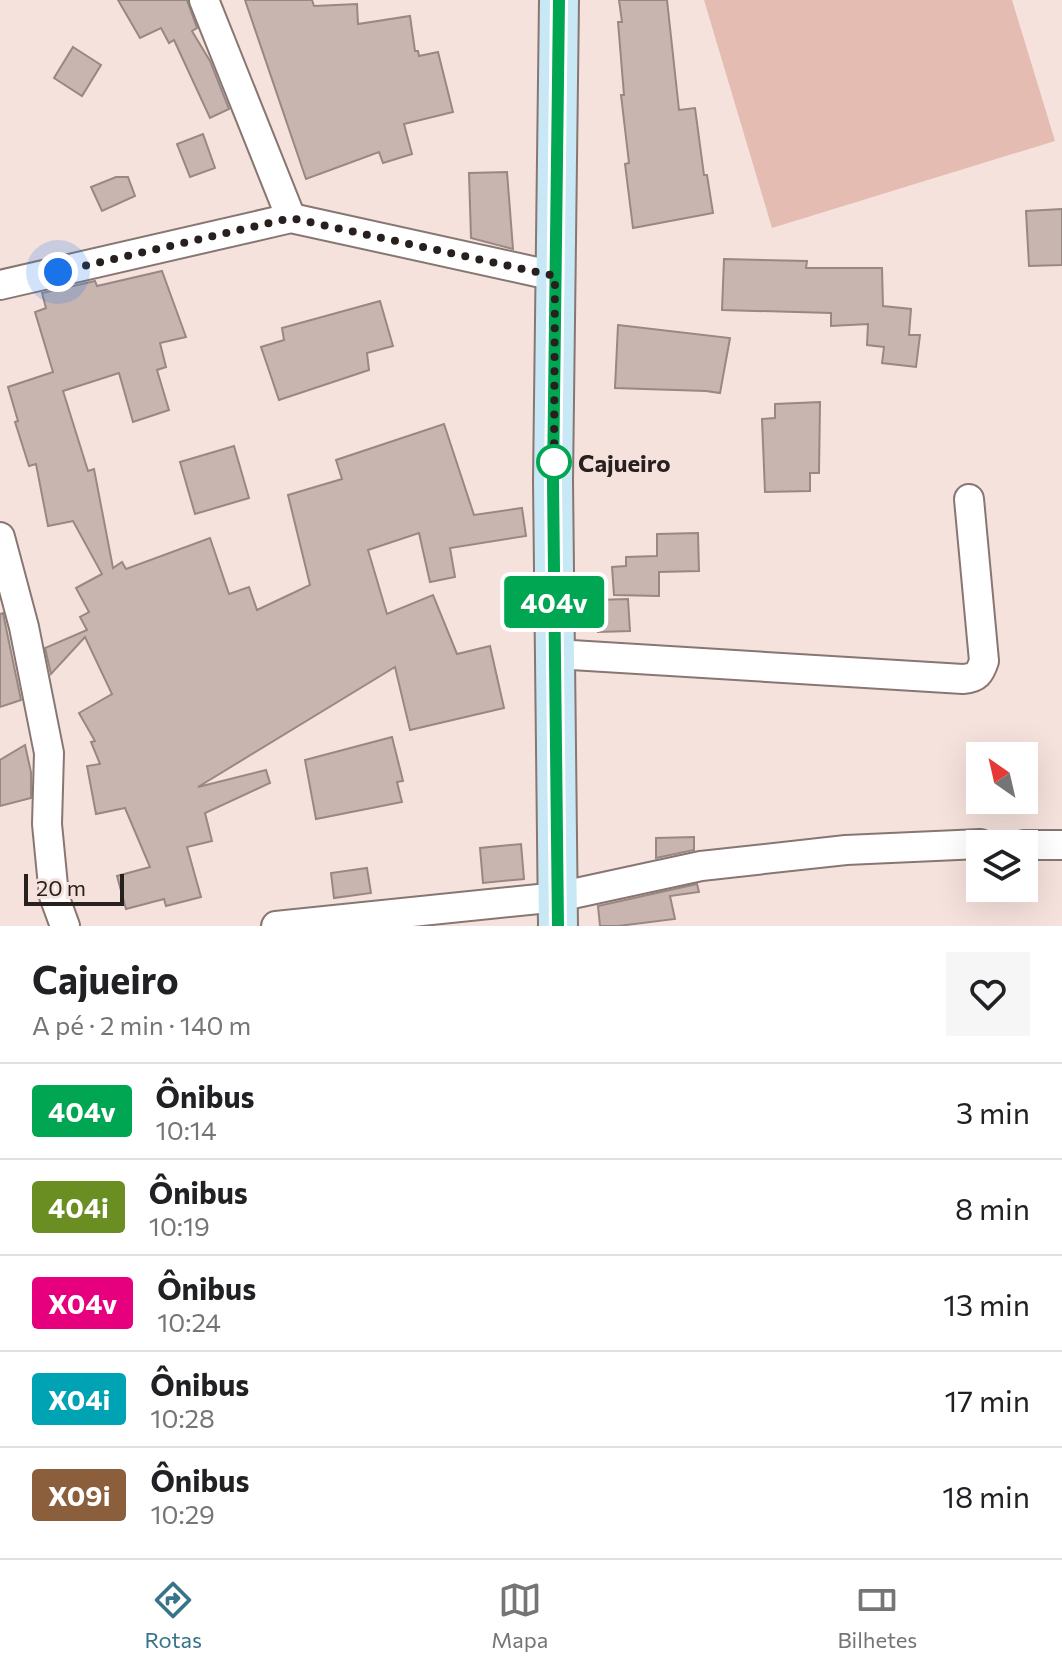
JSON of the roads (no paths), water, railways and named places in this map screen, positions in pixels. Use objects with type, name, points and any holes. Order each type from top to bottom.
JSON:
[{"type":"main road","points":[[558,912],[553,481],[559,0]]},
{"type":"street","points":[[204,0],[291,218]]},
{"type":"street","points":[[0,285],[291,218],[555,276]]},
{"type":"street","points":[[555,654],[974,678],[984,661],[969,499]]},
{"type":"street","points":[[0,537],[24,627],[49,753],[47,824],[54,896],[65,926]]},
{"type":"street","points":[[276,926],[558,912],[701,866],[846,850],[966,845]]},
{"type":"street","points":[[1038,845],[1062,845]]},
{"type":"place","name":"Cajueiro","points":[[554,462]]}]
